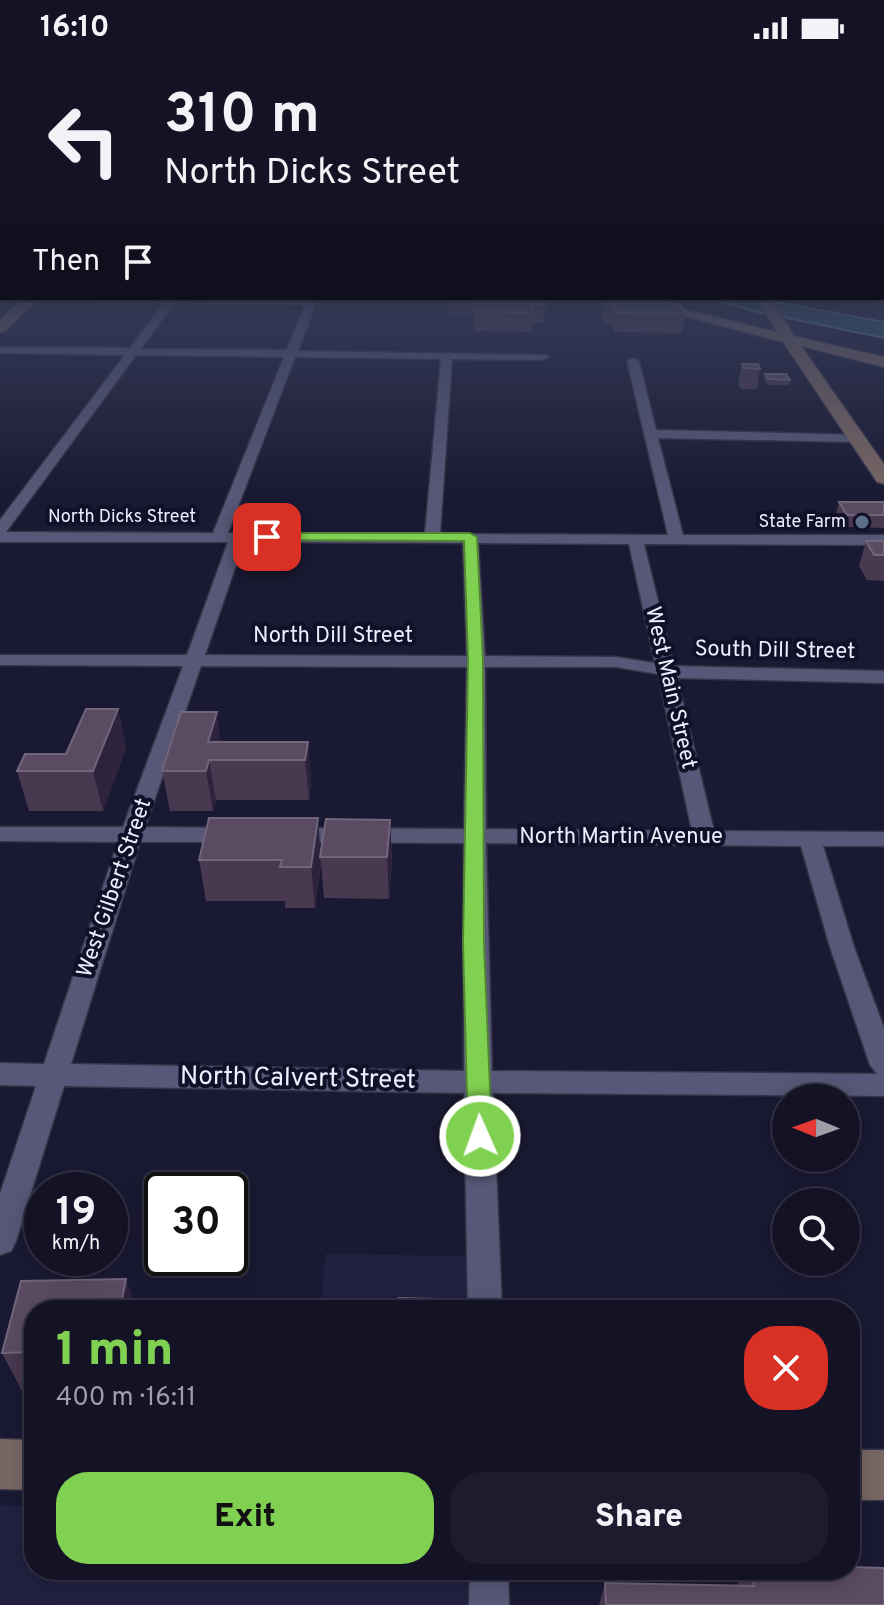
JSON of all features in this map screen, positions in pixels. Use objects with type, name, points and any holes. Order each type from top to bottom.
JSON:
[{"type":"main road","points":[[798,351],[884,478]]},
{"type":"main road","points":[[848,351],[884,362]]},
{"type":"main road","points":[[0,1464],[24,1465]]},
{"type":"main road","points":[[860,1475],[884,1475]]},
{"type":"street","points":[[0,530],[136,351]]},
{"type":"street","points":[[158,351],[542,357]]},
{"type":"street","name":"West Gilbert Street","points":[[0,1241],[131,835],[195,660],[228,537],[290,353]]},
{"type":"street","points":[[432,537],[447,356]]},
{"type":"street","points":[[633,361],[676,538]]},
{"type":"street","points":[[650,434],[857,438]]},
{"type":"street","name":"North Dicks Street","points":[[0,537],[884,540]]},
{"type":"street","points":[[470,537],[476,660],[474,944],[485,1300]]},
{"type":"street","name":"West Main Street","points":[[635,538],[705,838]]},
{"type":"street","name":"North Dill Street","points":[[0,660],[616,662],[666,671]]},
{"type":"street","name":"South Dill Street","points":[[666,671],[884,677]]},
{"type":"street","name":"North Martin Avenue","points":[[0,834],[884,839]]},
{"type":"street","points":[[810,838],[842,947],[884,1065]]},
{"type":"street","name":"North Calvert Street","points":[[0,1074],[884,1085]]},
{"type":"street","points":[[489,1580],[489,1605]]},
{"type":"shaded area","points":[[325,1254],[472,1256],[472,1300],[322,1300]]},
{"type":"shaded area","points":[[0,1505],[24,1506],[24,1580],[472,1580],[472,1605],[0,1605]]},
{"type":"building","points":[[742,364],[758,364],[760,369],[744,368]]},
{"type":"building","points":[[765,374],[786,374],[790,380],[768,379]]},
{"type":"building","points":[[839,502],[884,502],[884,515],[847,515]]},
{"type":"building","points":[[866,541],[884,541],[884,555],[874,555]]},
{"type":"building","points":[[86,709],[118,709],[93,771],[17,771],[25,754],[66,754]]},
{"type":"building","points":[[181,712],[217,712],[208,742],[308,742],[305,760],[209,760],[206,771],[162,771]]},
{"type":"building","points":[[209,818],[318,818],[311,867],[280,867],[282,860],[199,860]]},
{"type":"building","points":[[326,819],[390,820],[387,857],[320,857]]},
{"type":"building","points":[[126,1279],[122,1300],[24,1300],[24,1352],[2,1353],[21,1281]]},
{"type":"building","points":[[399,1298],[439,1299],[439,1300]]},
{"type":"building","points":[[860,1567],[884,1568],[884,1605],[606,1605],[605,1583],[754,1586],[753,1580],[860,1580]]},
{"type":"place","name":"State Farm","points":[[862,522]]},
{"type":"route","points":[[267,537],[470,537],[476,660],[474,944],[480,1136]]}]
